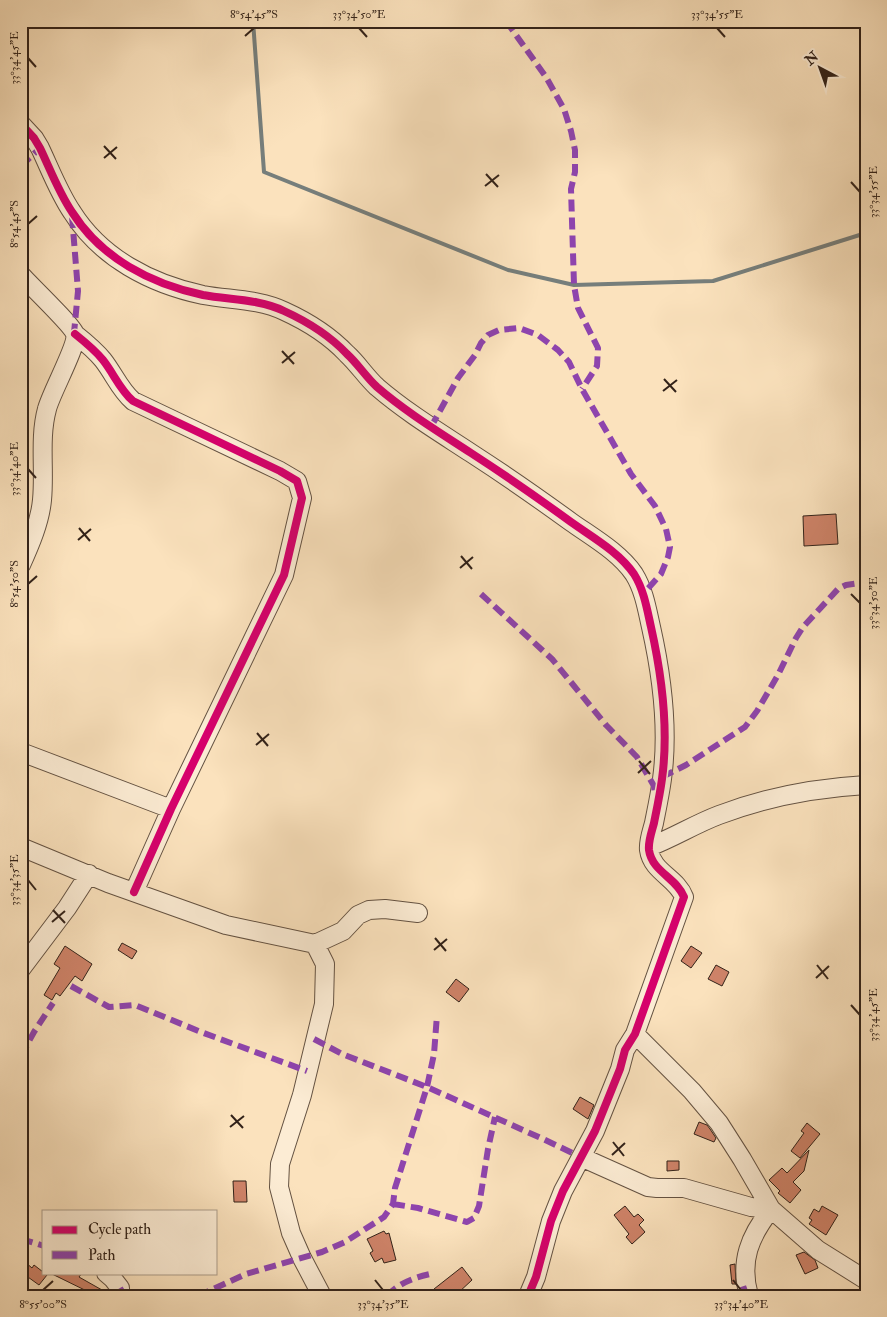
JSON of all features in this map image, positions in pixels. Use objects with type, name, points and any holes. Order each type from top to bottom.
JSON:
[{"type":"street","points":[[21,124],[34,138],[40,148],[72,213],[90,236],[110,256],[164,284],[218,298],[262,303],[302,320],[335,343],[376,386],[406,410],[510,478],[611,551],[633,572],[643,594],[662,691],[665,748],[662,777],[649,847],[652,859],[659,869],[681,888],[684,897],[635,1034],[625,1050],[610,1098],[563,1191],[551,1222],[536,1277],[528,1296]]},
{"type":"street","points":[[21,275],[75,334],[97,354],[126,395],[133,401],[280,471],[297,481],[302,498],[284,575],[171,809],[134,892]]},
{"type":"street","points":[[21,565],[35,530],[42,500],[42,449],[46,410],[52,391],[71,351],[75,334]]},
{"type":"street","points":[[21,752],[171,809]]},
{"type":"street","points":[[649,847],[669,840],[699,824],[737,809],[828,787],[866,785]]},
{"type":"street","points":[[21,847],[134,892],[226,924],[315,944],[343,931],[358,915],[369,910],[385,909],[418,913]]},
{"type":"street","points":[[21,969],[67,908],[89,874]]},
{"type":"street","points":[[315,944],[325,964],[324,1004],[302,1095],[280,1164],[279,1187],[291,1233],[322,1296]]},
{"type":"street","points":[[635,1034],[692,1091],[719,1123],[771,1209],[818,1250],[866,1280]]},
{"type":"street","points":[[581,1157],[648,1187],[684,1188],[751,1207],[771,1209]]},
{"type":"street","points":[[749,1296],[745,1277],[748,1249],[755,1230],[771,1209]]},
{"type":"street","points":[[107,1274],[120,1288],[119,1296]]},
{"type":"building","points":[[836,514],[838,544],[804,546],[803,516]]},
{"type":"building","points":[[122,943],[137,951],[132,959],[118,950]]},
{"type":"building","points":[[65,946],[92,964],[82,981],[75,976],[60,996],[56,993],[52,1000],[44,995],[60,968],[54,964]]},
{"type":"building","points":[[691,946],[702,953],[691,968],[681,961]]},
{"type":"building","points":[[716,965],[729,972],[722,986],[708,979]]},
{"type":"building","points":[[456,979],[469,989],[459,1002],[446,992]]},
{"type":"building","points":[[580,1097],[594,1105],[588,1119],[573,1109]]},
{"type":"building","points":[[699,1122],[707,1125],[716,1138],[714,1142],[694,1134]]},
{"type":"building","points":[[807,1123],[820,1134],[800,1158],[791,1151],[804,1133],[801,1131]]},
{"type":"building","points":[[809,1150],[804,1171],[793,1182],[801,1190],[790,1203],[778,1193],[780,1191],[769,1180],[782,1168],[787,1173]]},
{"type":"building","points":[[667,1161],[679,1161],[679,1170],[667,1171]]},
{"type":"building","points":[[233,1181],[246,1181],[247,1202],[234,1202]]},
{"type":"building","points":[[625,1206],[634,1217],[638,1214],[644,1220],[639,1225],[645,1232],[632,1244],[626,1237],[629,1234],[614,1215]]},
{"type":"building","points":[[822,1206],[838,1215],[826,1235],[809,1224],[812,1220],[809,1218],[814,1209],[819,1212]]},
{"type":"building","points":[[384,1231],[386,1234],[389,1233],[396,1260],[384,1263],[382,1258],[375,1262],[370,1253],[373,1251],[367,1239]]},
{"type":"building","points":[[804,1252],[815,1260],[818,1268],[805,1274],[796,1255]]},
{"type":"building","points":[[25,1262],[32,1268],[34,1265],[42,1271],[42,1274],[47,1275],[39,1285],[21,1272],[21,1267]]},
{"type":"building","points":[[735,1264],[736,1284],[732,1284],[730,1265]]},
{"type":"building","points":[[462,1267],[472,1280],[458,1293],[457,1291],[450,1296],[439,1296],[434,1289]]},
{"type":"building","points":[[52,1274],[81,1274],[79,1277],[102,1290],[99,1296]]},
{"type":"waterway","points":[[253,21],[264,172],[508,270],[574,285],[713,281],[866,233]]},
{"type":"marked path","points":[[506,21],[546,77],[564,109],[575,150],[575,172],[571,189],[574,285],[578,308],[598,348],[597,366],[582,389]]},
{"type":"marked path","points":[[21,166],[40,148]]},
{"type":"marked path","points":[[72,216],[78,291],[74,333]]},
{"type":"marked path","points":[[431,427],[458,378],[488,335],[499,330],[519,328],[538,335],[558,350],[569,362],[582,389],[631,474],[655,506],[666,529],[670,547],[668,557],[661,574],[643,594]]},
{"type":"marked path","points":[[662,777],[686,765],[745,727],[757,711],[778,675],[803,627],[838,589],[846,585],[866,582]]},
{"type":"marked path","points":[[481,594],[552,659],[606,725],[637,757],[654,786],[655,796]]},
{"type":"marked path","points":[[71,986],[109,1007],[135,1005],[201,1032],[307,1071]]},
{"type":"marked path","points":[[21,1056],[53,1003]]},
{"type":"marked path","points":[[198,1296],[246,1274],[322,1252],[345,1242],[384,1217],[393,1204],[395,1188],[427,1087],[434,1054],[437,1015]]},
{"type":"marked path","points":[[314,1039],[342,1054],[427,1087],[581,1157]]},
{"type":"marked path","points":[[393,1204],[418,1208],[467,1222],[474,1218],[479,1206],[495,1117]]},
{"type":"marked path","points":[[21,1239],[42,1245]]},
{"type":"marked path","points":[[387,1296],[407,1282],[430,1274]]},
{"type":"marked path","points":[[120,1288],[125,1296]]},
{"type":"marked path","points":[[724,1296],[747,1288]]},
{"type":"cycle path","points":[[21,124],[34,138],[40,148],[67,205],[97,243],[112,256],[146,276],[165,284],[203,295],[265,304],[309,324],[340,347],[373,383],[399,405],[484,461],[613,552],[628,566],[640,586],[658,664],[663,702],[665,741],[662,779],[649,850],[655,864],[681,890],[684,897],[635,1034],[625,1050],[620,1069],[595,1131],[563,1191],[551,1221],[536,1277],[528,1296]]},
{"type":"cycle path","points":[[75,334],[100,356],[124,392],[133,401],[280,471],[297,481],[302,498],[284,575],[171,809],[134,892]]}]
